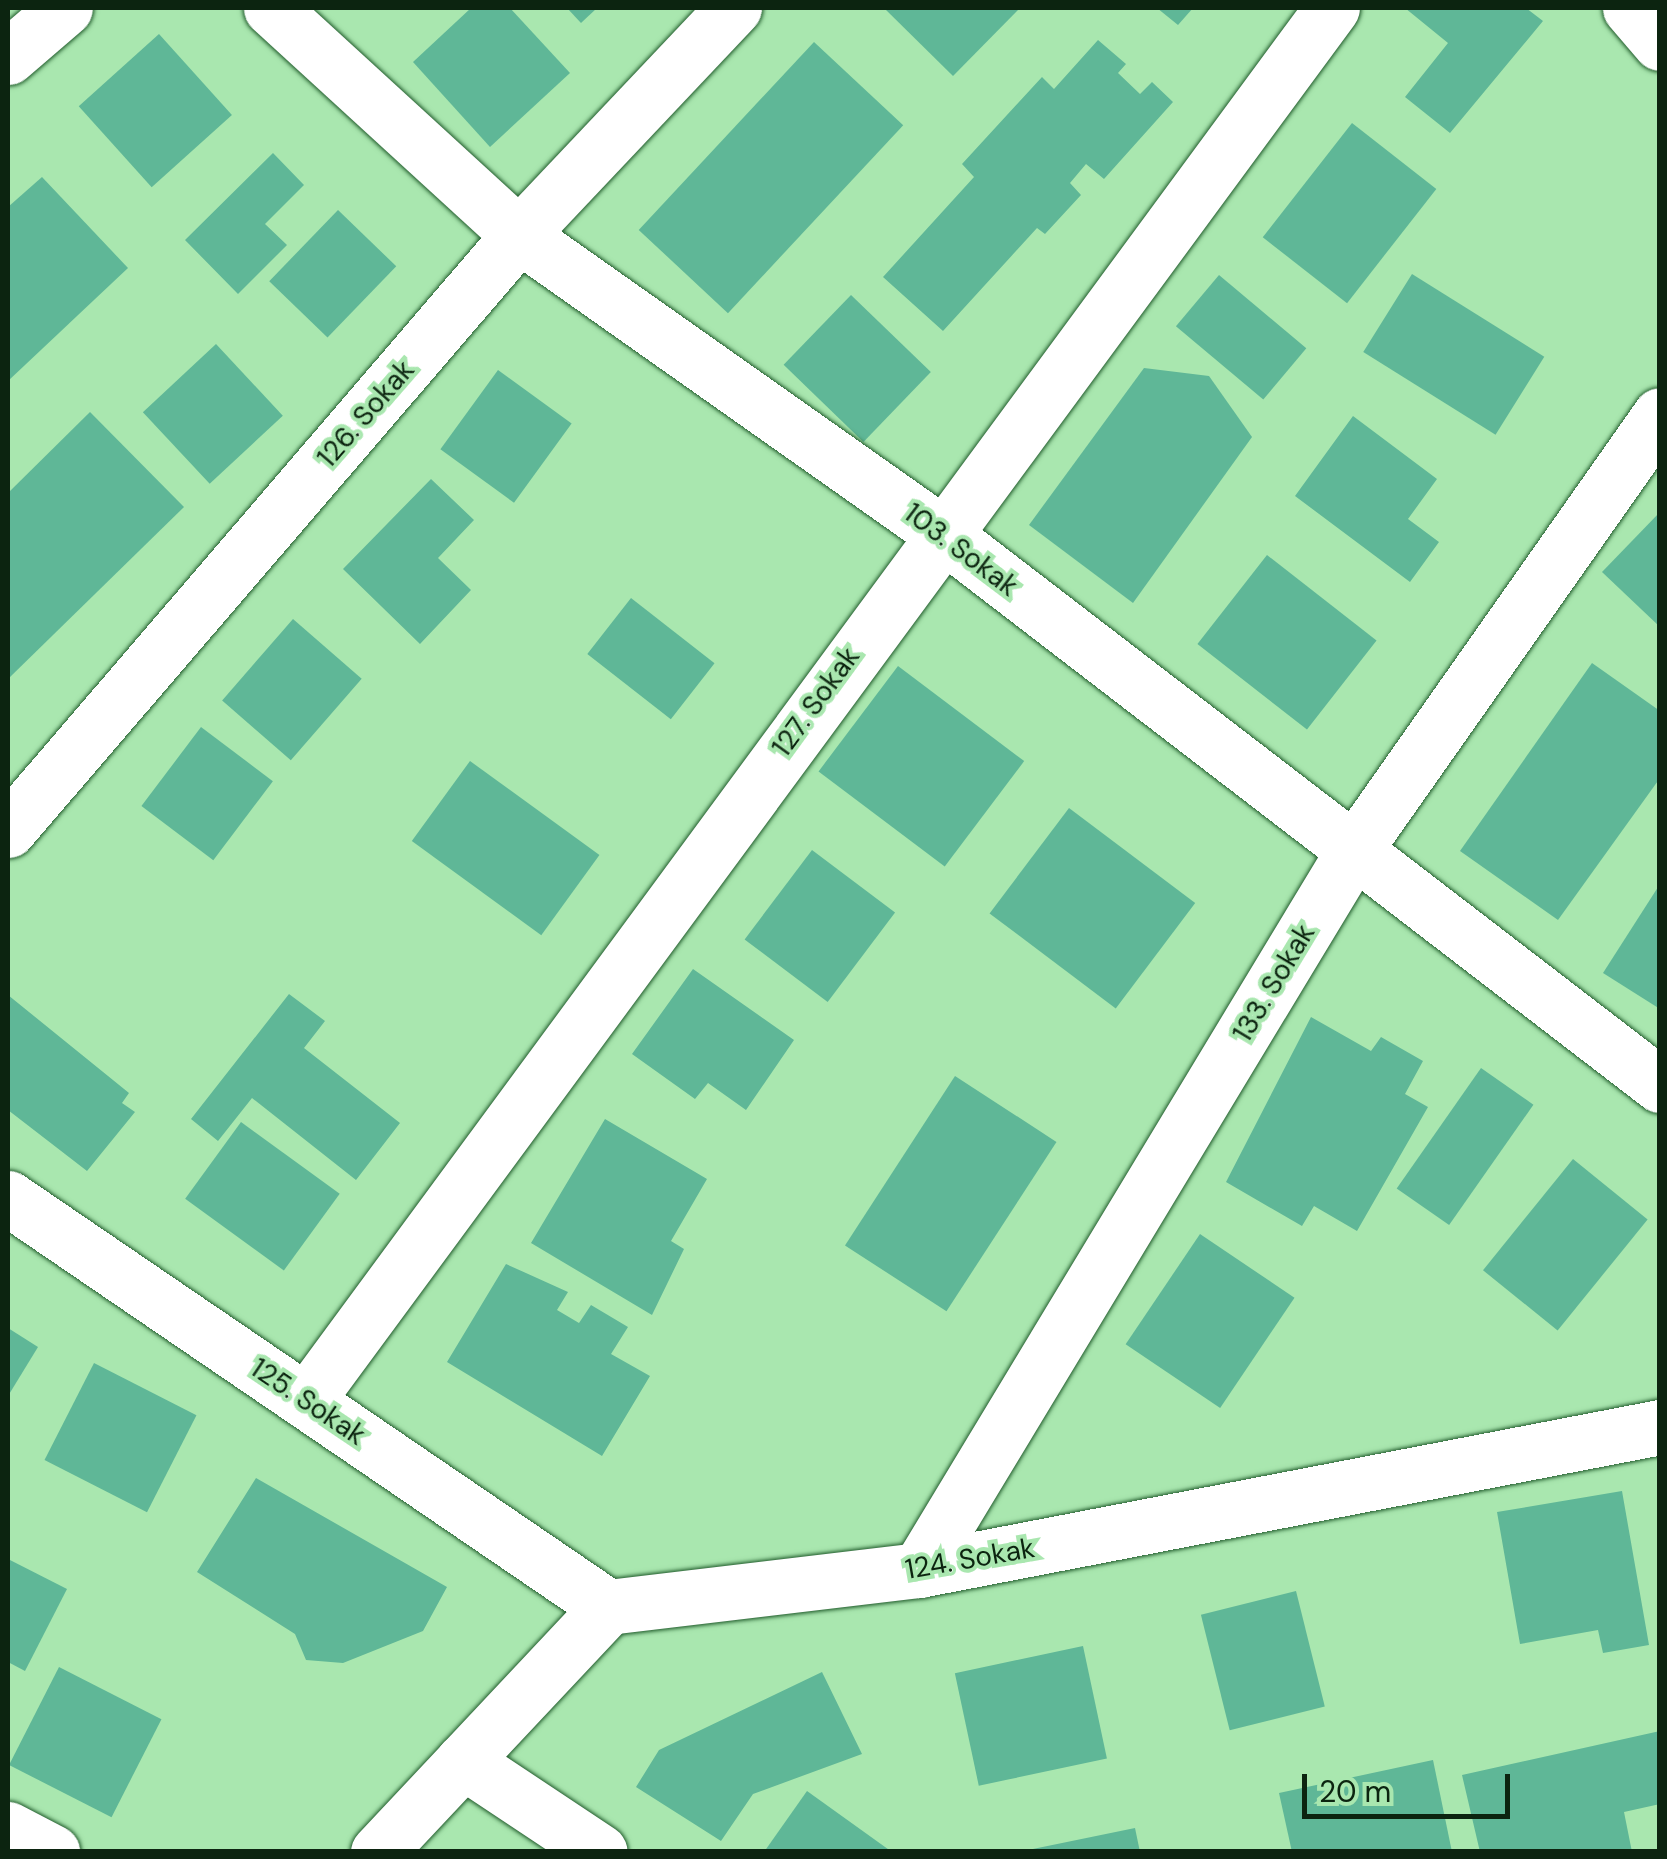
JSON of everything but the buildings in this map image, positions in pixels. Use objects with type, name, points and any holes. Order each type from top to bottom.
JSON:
[{"type":"street","points":[[8,58],[64,8]]},
{"type":"street","name":"103. Sokak","points":[[271,8],[520,235],[940,532],[1352,853],[1660,1085]]},
{"type":"street","name":"126. Sokak","points":[[8,830],[520,235],[734,8]]},
{"type":"street","name":"127. Sokak","points":[[306,1401],[940,532],[1332,8]]},
{"type":"street","points":[[1630,8],[1660,43]]},
{"type":"street","name":"133. Sokak","points":[[920,1570],[1352,853],[1660,416]]},
{"type":"street","name":"125. Sokak","points":[[8,1198],[608,1608]]},
{"type":"street","name":"124. Sokak","points":[[608,1608],[920,1570],[1660,1427]]},
{"type":"street","points":[[378,1852],[608,1608]]},
{"type":"street","points":[[463,1761],[600,1852]]},
{"type":"street","points":[[8,1829],[52,1852]]}]
